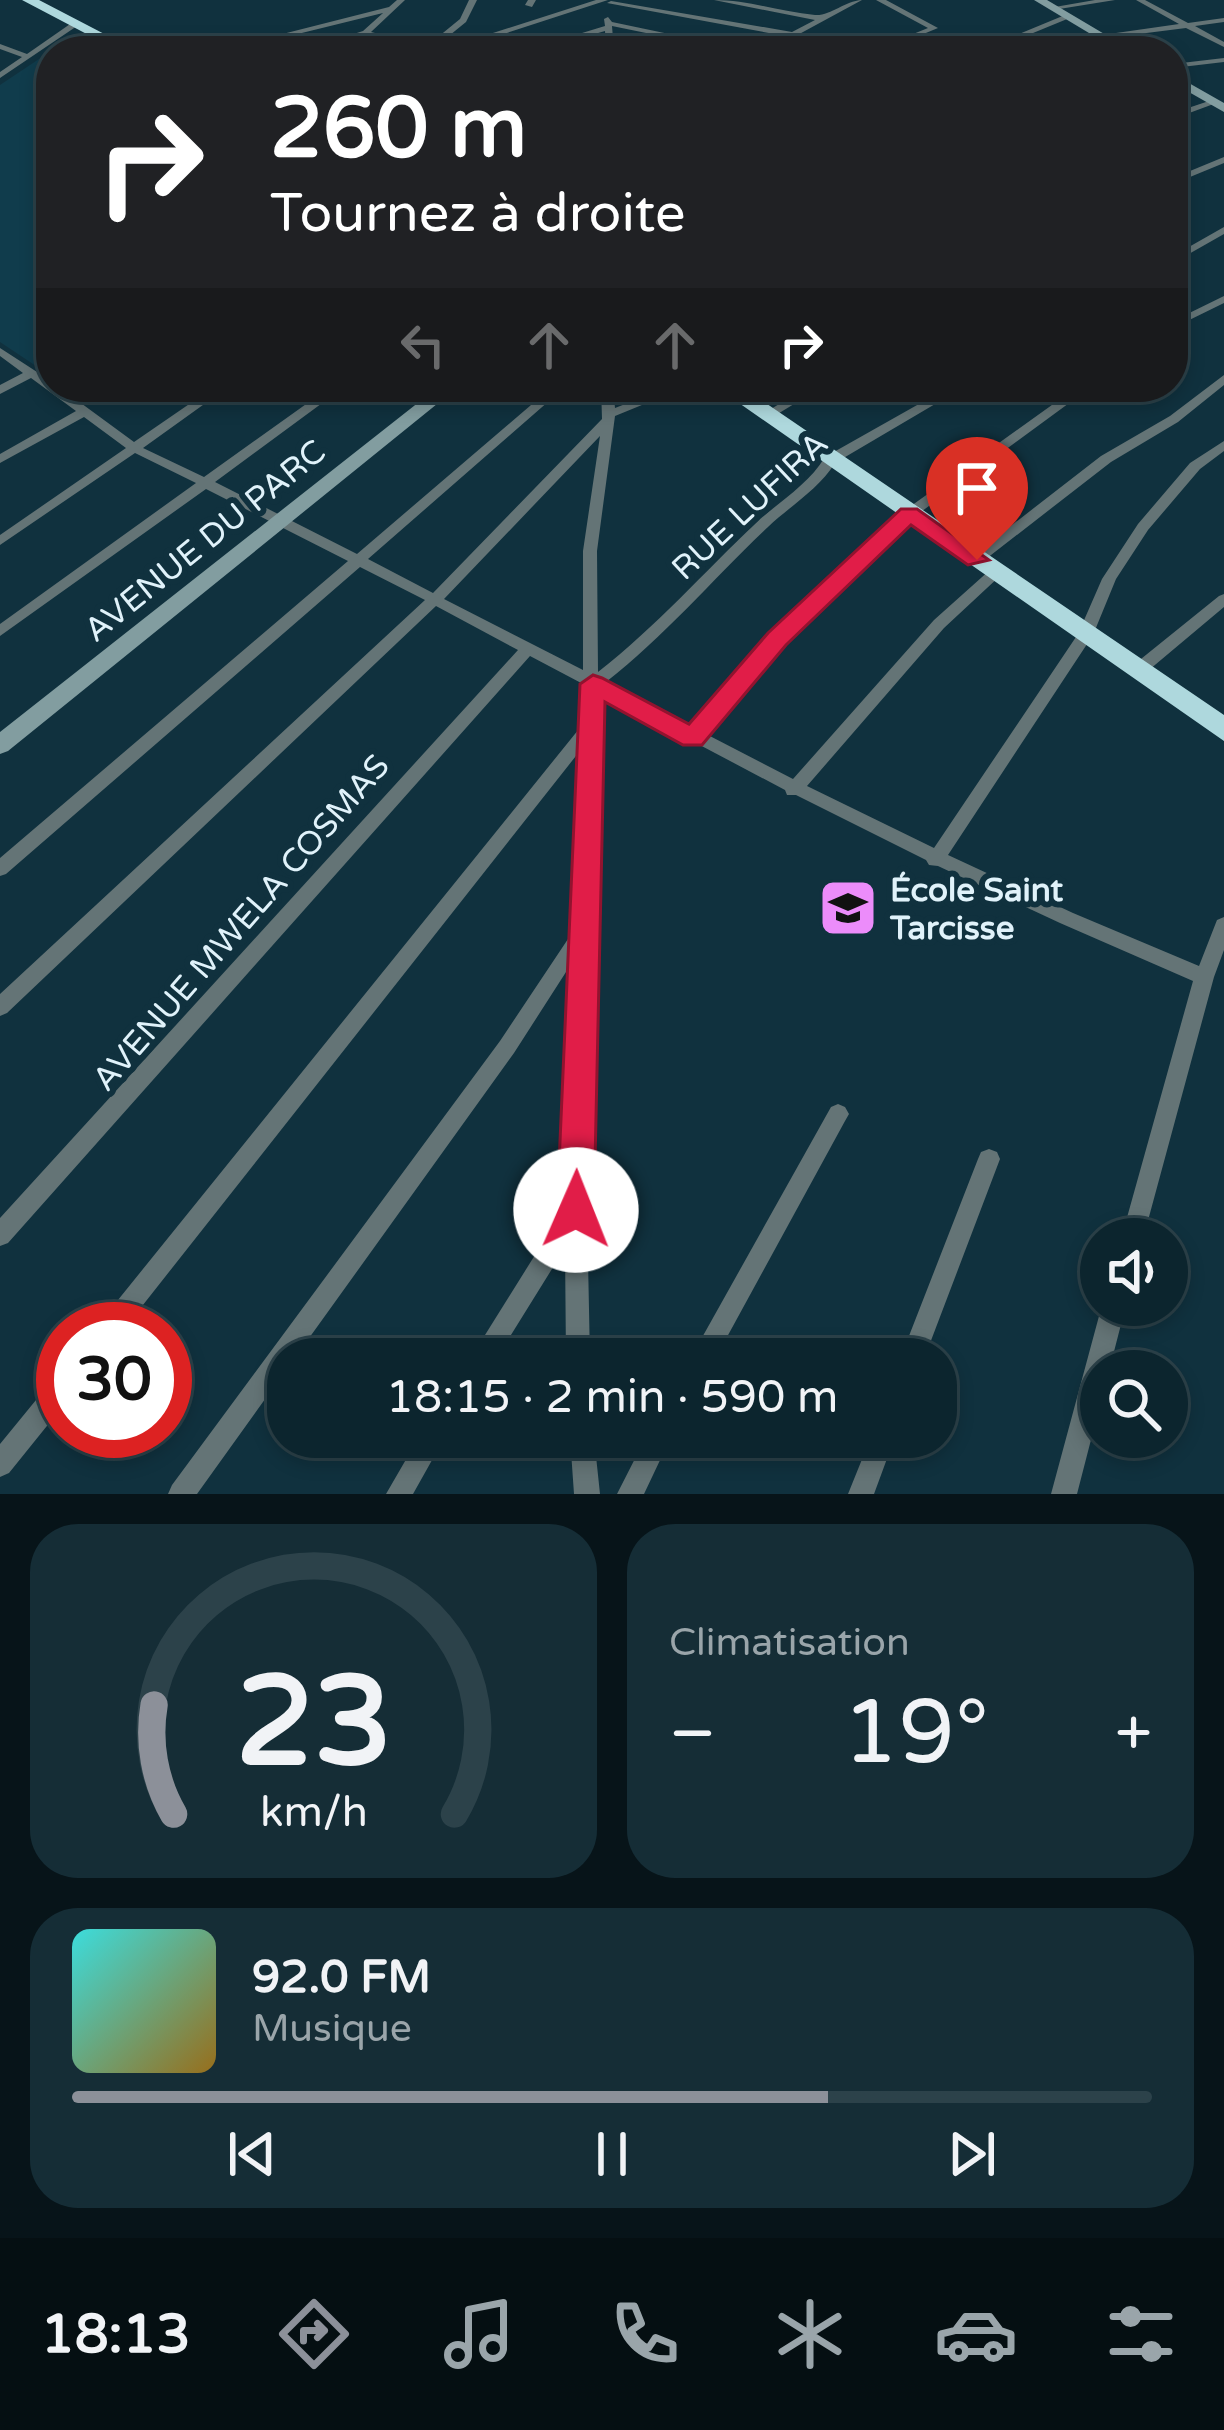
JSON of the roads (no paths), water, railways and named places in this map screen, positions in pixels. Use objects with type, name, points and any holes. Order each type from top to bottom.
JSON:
[{"type":"highway","points":[[29,0],[100,36]]},
{"type":"highway","points":[[748,402],[1224,730]]},
{"type":"street","points":[[356,36],[366,33],[401,0]]},
{"type":"street","points":[[449,36],[473,0]]},
{"type":"street","points":[[718,0],[820,18]]},
{"type":"street","points":[[829,0],[853,2]]},
{"type":"street","points":[[880,0],[934,28],[913,36]]},
{"type":"street","points":[[1039,0],[1100,36]]},
{"type":"street","points":[[1053,8],[1112,0]]},
{"type":"street","points":[[1139,0],[1224,45]]},
{"type":"street","points":[[484,36],[608,1],[790,34]]},
{"type":"street","points":[[608,1],[608,36]]},
{"type":"street","points":[[787,36],[853,2]]},
{"type":"street","points":[[280,36],[390,9]]},
{"type":"street","points":[[1020,36],[1068,17]]},
{"type":"street","points":[[1108,36],[1224,20]]},
{"type":"street","points":[[57,36],[76,24]]},
{"type":"street","points":[[575,36],[607,26],[663,36]]},
{"type":"street","points":[[366,33],[378,36]]},
{"type":"street","points":[[0,46],[26,56]]},
{"type":"street","points":[[0,75],[36,50]]},
{"type":"street","points":[[1188,64],[1224,60]]},
{"type":"street","points":[[1188,87],[1220,105]]},
{"type":"street","points":[[1188,112],[1220,105]]},
{"type":"street","points":[[1188,176],[1224,160]]},
{"type":"street","points":[[1188,251],[1224,230]]},
{"type":"street","points":[[1188,317],[1224,299]]},
{"type":"street","points":[[0,351],[36,375]]},
{"type":"street","points":[[0,391],[32,373]]},
{"type":"street","points":[[793,790],[986,566],[1106,459],[1174,419],[1224,379]]},
{"type":"street","points":[[72,402],[134,448],[281,520],[793,790],[935,860],[1204,977]]},
{"type":"street","points":[[0,541],[200,402]]},
{"type":"street","points":[[0,631],[318,402]]},
{"type":"street","name":"AVENUE DU PARC","points":[[0,745],[430,402]]},
{"type":"street","points":[[0,869],[542,402]]},
{"type":"street","points":[[578,1338],[582,931],[593,684],[590,551],[607,402]]},
{"type":"street","points":[[0,1007],[432,601],[607,418],[645,402]]},
{"type":"street","points":[[767,415],[790,402]]},
{"type":"street","name":"RUE LUFIRA","points":[[593,684],[633,655],[745,537],[820,475],[830,460],[932,402]]},
{"type":"street","points":[[693,738],[777,639],[909,514],[1063,402]]},
{"type":"street","points":[[0,459],[82,412]]},
{"type":"street","points":[[935,860],[1084,635],[1109,578],[1143,526],[1195,466],[1224,445]]},
{"type":"street","points":[[1137,671],[1224,599]]},
{"type":"street","points":[[1203,620],[1224,629]]},
{"type":"street","name":"AVENUE MWELA COSMAS","points":[[0,1235],[527,650]]},
{"type":"street","points":[[131,1302],[592,724]]},
{"type":"street","points":[[1138,1218],[1204,977],[1224,926]]},
{"type":"street","points":[[182,1494],[507,1047],[582,931]]},
{"type":"street","points":[[714,1338],[838,1114]]},
{"type":"street","points":[[921,1338],[989,1159]]},
{"type":"street","points":[[495,1338],[576,1210]]},
{"type":"street","points":[[1064,1494],[1108,1326]]},
{"type":"street","points":[[0,1464],[36,1420]]},
{"type":"street","points":[[399,1494],[420,1458]]},
{"type":"street","points":[[583,1458],[587,1494]]},
{"type":"street","points":[[630,1494],[648,1458]]},
{"type":"street","points":[[861,1494],[875,1458]]},
{"type":"place","name":"École Saint Tarcisse","points":[[848,908]]}]
